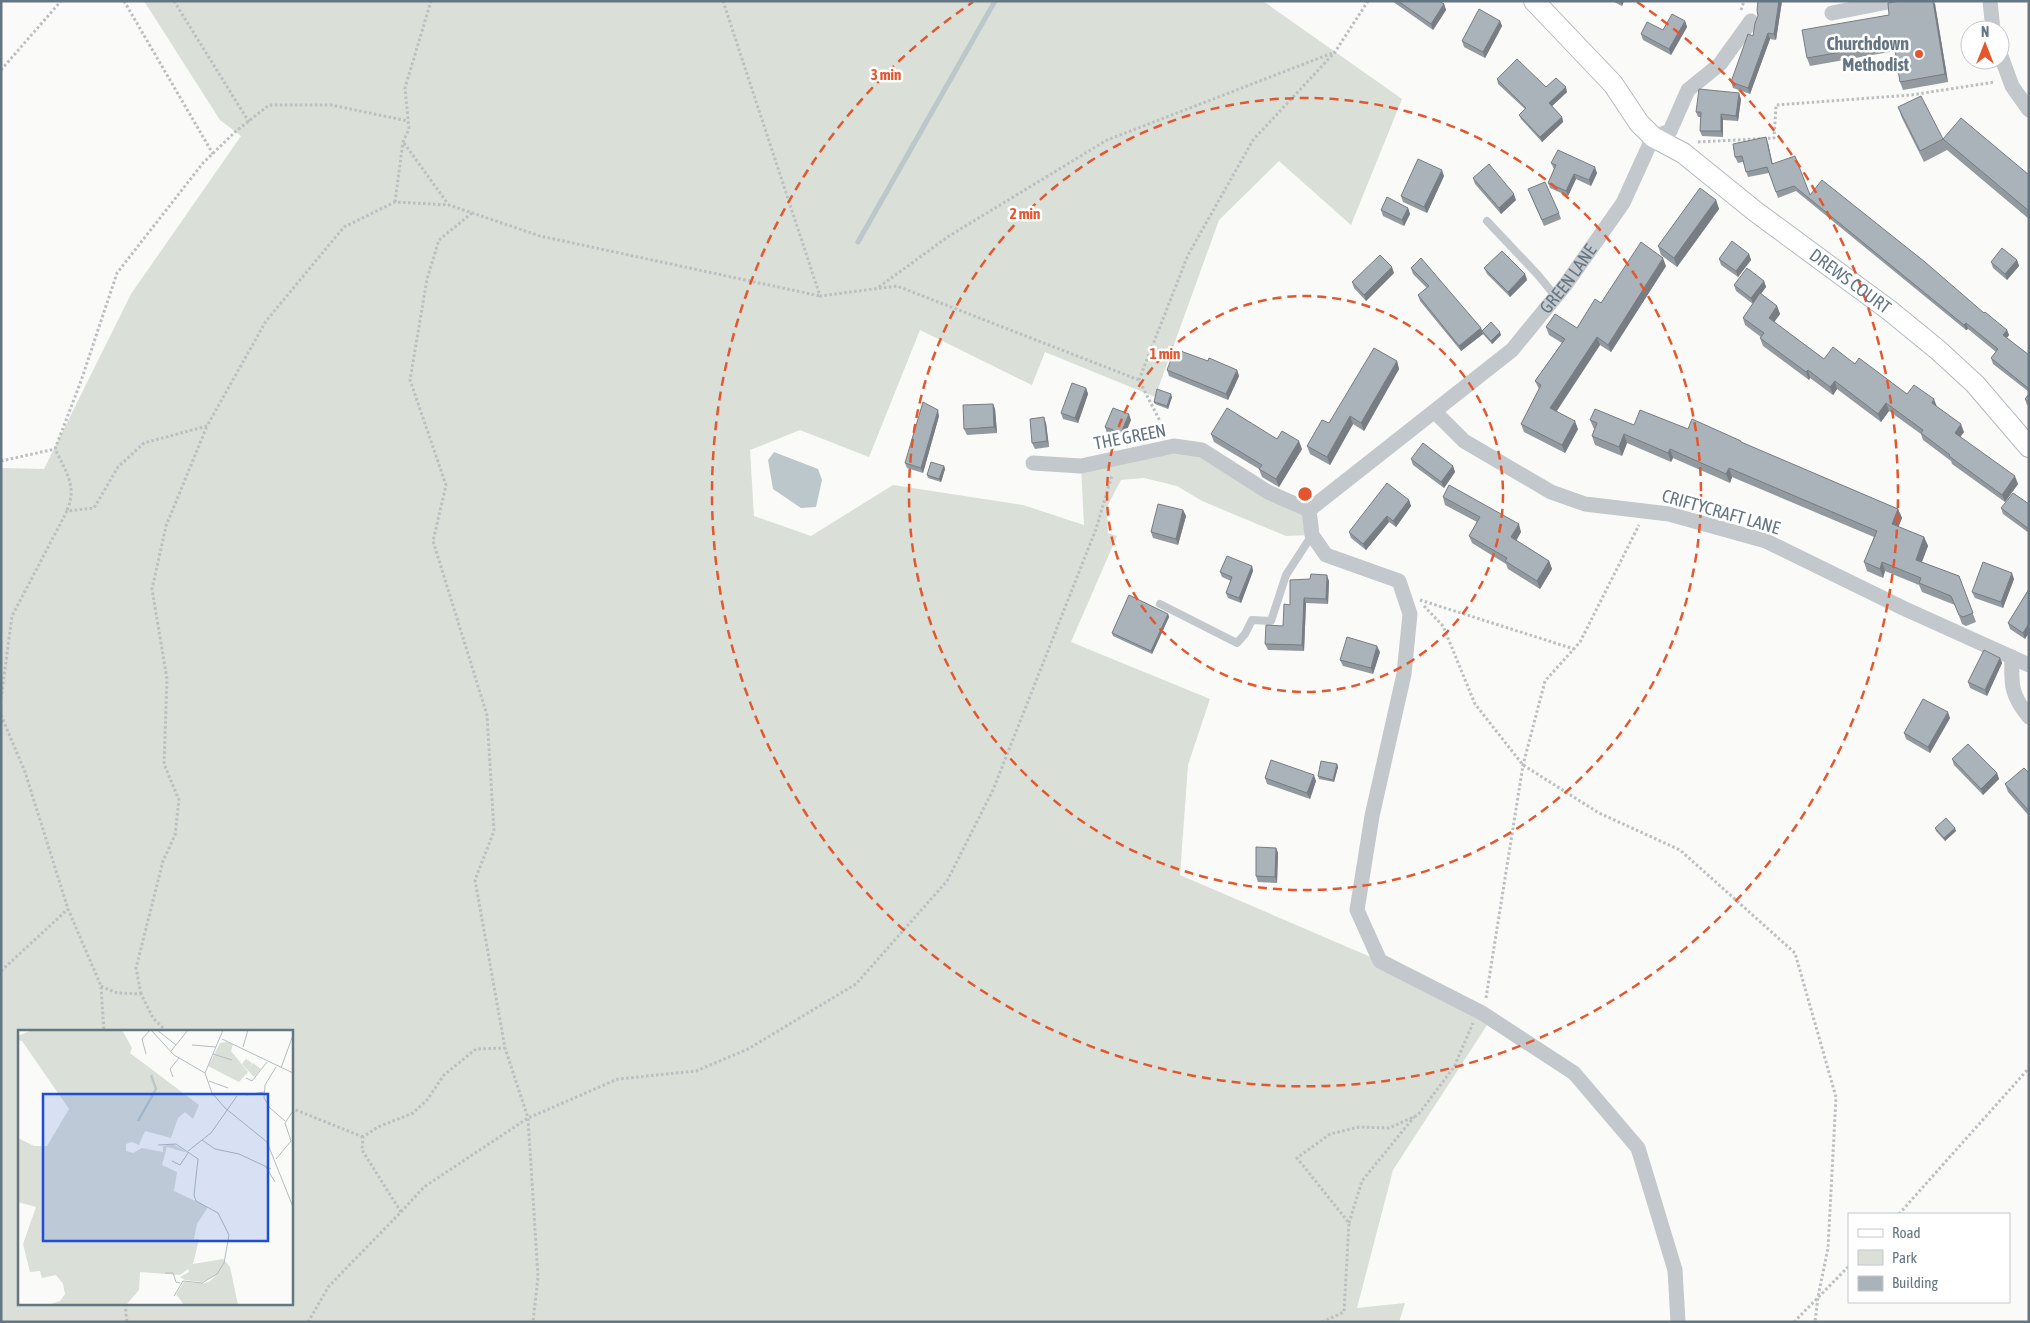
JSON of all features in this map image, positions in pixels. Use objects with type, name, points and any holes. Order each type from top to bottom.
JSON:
[{"type":"street","points":[[1534,1],[1612,84],[1639,123],[1662,141],[1670,131],[1688,90],[1720,64],[1751,21]]},
{"type":"street","points":[[1832,13],[1893,1]]},
{"type":"street","points":[[1990,1],[1992,20]]},
{"type":"street","points":[[2006,70],[2012,86],[2029,110]]},
{"type":"street","name":"GREEN LANE","points":[[1309,510],[1512,350],[1556,297],[1623,203],[1662,141]]},
{"type":"street","name":"DREWS COURT","points":[[1662,141],[1683,153],[1756,212],[1889,310],[1938,350],[1975,384],[2015,429],[2029,448]]},
{"type":"street","name":"CRIFTYCRAFT LANE","points":[[1435,412],[1464,441],[1551,492],[1585,504],[1669,514],[1766,541],[1903,608],[2029,665]]},
{"type":"street","name":"THE GREEN","points":[[1033,463],[1081,466],[1174,446],[1202,450],[1268,492],[1309,510]]},
{"type":"street","points":[[1309,510],[1312,535],[1326,555],[1399,581],[1410,614],[1404,674],[1372,816],[1357,910],[1380,961],[1480,1012],[1574,1073],[1638,1148],[1675,1270],[1678,1322]]},
{"type":"street","points":[[2012,657],[2011,685],[2014,695],[2029,717]]},
{"type":"lane","points":[[1486,221],[1538,275],[1556,297]]},
{"type":"lane","points":[[1160,604],[1236,643],[1245,634],[1252,620],[1271,621],[1286,575],[1312,535]]},
{"type":"path","points":[[1,70],[61,1]]},
{"type":"path","points":[[124,1],[213,154]]},
{"type":"path","points":[[174,1],[248,122]]},
{"type":"path","points":[[395,202],[403,142],[409,129],[404,88],[431,1]]},
{"type":"path","points":[[723,1],[820,296]]},
{"type":"path","points":[[1140,380],[1188,255],[1252,140],[1336,52],[1368,1]]},
{"type":"path","points":[[877,289],[949,236],[1107,140],[1336,52]]},
{"type":"path","points":[[1662,141],[1685,143],[1774,138],[1776,106],[1911,95],[2001,81],[2007,74]]},
{"type":"path","points":[[1,698],[12,616],[71,503],[73,487],[55,448],[81,381],[116,273],[203,163],[269,105],[331,105],[408,121]]},
{"type":"path","points":[[403,142],[449,205]]},
{"type":"path","points":[[164,1030],[153,1018],[141,994],[136,968],[163,861],[175,835],[179,800],[164,764],[167,678],[152,589],[166,526],[207,426],[266,321],[344,227],[395,202],[449,205],[540,236],[820,296],[897,286],[1140,380],[1157,417],[1174,446]]},
{"type":"path","points":[[472,213],[439,240],[428,278],[410,380],[446,485],[434,541],[487,715],[494,831],[475,880],[505,1048],[528,1118],[538,1277],[533,1322]]},
{"type":"path","points":[[67,511],[94,508],[118,468],[144,443],[207,426]]},
{"type":"path","points":[[1,461],[55,448]]},
{"type":"path","points":[[308,1322],[328,1286],[424,1187],[528,1118],[618,1079],[696,1071],[748,1049],[856,984],[947,881],[993,790],[1096,529],[1117,458]]},
{"type":"path","points":[[1349,1223],[1297,1158],[1330,1134],[1359,1127],[1389,1128],[1418,1115],[1454,1067],[1486,1002],[1523,765],[1545,681],[1574,649],[1584,634],[1639,525],[1644,510]]},
{"type":"path","points":[[1574,649],[1416,598],[1443,626],[1475,704],[1523,765],[1598,813],[1680,850],[1795,952],[1836,1097],[1828,1248],[1815,1322]]},
{"type":"path","points":[[1,715],[26,772],[68,909],[101,986],[104,1030]]},
{"type":"path","points":[[1,971],[68,909]]},
{"type":"path","points":[[101,986],[116,994],[141,994]]},
{"type":"path","points":[[363,1137],[378,1127],[413,1113],[427,1100],[444,1076],[476,1049],[505,1048]]},
{"type":"path","points":[[1900,1213],[2029,1068]]},
{"type":"path","points":[[292,1108],[363,1137]]},
{"type":"path","points":[[1322,1322],[1344,1312],[1349,1223],[1362,1181],[1414,1116]]},
{"type":"path","points":[[363,1137],[362,1150],[401,1212]]},
{"type":"path","points":[[1794,1322],[1848,1267]]},
{"type":"path","points":[[125,1306],[127,1322]]},
{"type":"green space","points":[[144,1],[1263,1],[1402,99],[1351,225],[1279,161],[1219,220],[1155,397],[1045,352],[1032,385],[920,330],[869,457],[800,430],[750,450],[754,516],[811,536],[893,485],[1023,505],[1084,525],[1081,466],[1202,450],[1309,510],[1312,535],[1286,536],[1202,501],[1177,486],[1144,478],[1121,480],[1107,507],[1108,533],[1117,536],[1071,642],[1210,699],[1188,765],[1180,875],[1380,961],[1491,1019],[1393,1170],[1357,1308],[1405,1303],[1399,1322],[1,1322],[1,468],[44,469],[131,294],[241,136],[220,120]]},
{"type":"shaded area","points":[[774,452],[818,469],[822,480],[816,507],[801,508],[773,489],[768,460]]},
{"type":"building","points":[[1398,1],[1439,1],[1444,4],[1431,24]]},
{"type":"building","points":[[1758,1],[1779,1],[1774,34],[1768,33],[1748,88],[1731,82],[1748,34],[1753,36],[1758,16]]},
{"type":"building","points":[[1933,1],[1945,74],[1900,82],[1894,43],[1807,58],[1802,30],[1889,15],[1888,3]]},
{"type":"building","points":[[1479,9],[1500,21],[1483,52],[1462,41]]},
{"type":"building","points":[[1672,14],[1685,21],[1669,49],[1641,34],[1647,22],[1663,30]]},
{"type":"building","points":[[1517,59],[1546,87],[1556,78],[1566,87],[1549,103],[1562,117],[1540,137],[1519,115],[1526,108],[1497,79]]},
{"type":"building","points":[[1699,89],[1739,93],[1736,116],[1721,114],[1721,131],[1700,131],[1701,112],[1696,112]]},
{"type":"building","points":[[1921,96],[1943,139],[1920,151],[1898,107]]},
{"type":"building","points":[[1961,118],[2029,175],[2029,211],[1943,139]]},
{"type":"building","points":[[1766,137],[1772,164],[1795,156],[1810,195],[1822,180],[2007,330],[2003,335],[2029,355],[2028,388],[1991,358],[1998,349],[1966,323],[1964,325],[1794,186],[1776,192],[1767,167],[1746,172],[1742,156],[1735,157],[1733,144]]},
{"type":"building","points":[[1558,150],[1595,167],[1589,180],[1574,174],[1566,191],[1548,183],[1556,165],[1551,163]]},
{"type":"building","points":[[1418,159],[1442,170],[1424,207],[1401,196]]},
{"type":"building","points":[[1489,164],[1514,194],[1499,208],[1473,178]]},
{"type":"building","points":[[1545,182],[1559,213],[1542,220],[1528,189]]},
{"type":"building","points":[[1700,188],[1716,200],[1674,258],[1658,246]]},
{"type":"building","points":[[1387,197],[1408,208],[1402,220],[1381,210]]},
{"type":"building","points":[[1732,241],[1749,254],[1736,271],[1719,259]]},
{"type":"building","points":[[1641,242],[1663,258],[1608,345],[1597,337],[1550,408],[1575,421],[1562,445],[1521,424],[1541,385],[1535,381],[1565,339],[1546,327],[1555,314],[1577,328],[1595,299],[1601,303]]},
{"type":"building","points":[[2002,248],[2017,260],[2005,274],[1991,262]]},
{"type":"building","points":[[1502,251],[1525,274],[1508,292],[1484,268]]},
{"type":"building","points":[[1380,255],[1392,267],[1364,295],[1352,282]]},
{"type":"building","points":[[1421,258],[1481,328],[1459,346],[1418,295],[1429,286],[1411,268]]},
{"type":"building","points":[[1747,268],[1764,281],[1751,298],[1734,285]]},
{"type":"building","points":[[1760,293],[1777,306],[1769,318],[1824,359],[1833,347],[1855,364],[1859,358],[1907,394],[1914,385],[1934,399],[1932,403],[1961,424],[1955,433],[2015,476],[2002,495],[1949,456],[1921,433],[1923,430],[1886,403],[1878,414],[1835,381],[1830,387],[1760,338],[1764,333],[1743,318]]},
{"type":"building","points":[[1491,322],[1500,332],[1491,341],[1482,331]]},
{"type":"building","points":[[1374,348],[1397,361],[1361,423],[1350,416],[1327,457],[1307,446],[1322,420],[1329,423]]},
{"type":"building","points":[[1175,349],[1208,361],[1209,358],[1237,370],[1226,394],[1167,370]]},
{"type":"building","points":[[1072,383],[1086,388],[1075,418],[1061,413]]},
{"type":"building","points":[[1157,389],[1171,394],[1167,406],[1154,402]]},
{"type":"building","points":[[2029,394],[2029,402],[2025,399]]},
{"type":"building","points":[[923,402],[938,410],[921,468],[905,463]]},
{"type":"building","points":[[993,404],[994,427],[964,429],[963,405]]},
{"type":"building","points":[[1113,408],[1129,414],[1121,433],[1105,427]]},
{"type":"building","points":[[1227,408],[1277,439],[1282,431],[1299,441],[1276,479],[1259,469],[1262,465],[1211,434]]},
{"type":"building","points":[[1595,409],[1634,425],[1640,410],[1688,429],[1692,419],[1898,509],[1892,524],[1924,537],[1916,560],[1959,576],[1973,613],[1963,617],[1959,615],[1951,596],[1919,583],[1921,578],[1882,562],[1880,569],[1864,562],[1877,531],[1729,468],[1726,474],[1670,449],[1668,453],[1624,434],[1619,447],[1592,436],[1597,423],[1590,420]]},
{"type":"building","points":[[1044,417],[1047,441],[1032,443],[1030,419]]},
{"type":"building","points":[[1423,443],[1453,466],[1441,482],[1411,459]]},
{"type":"building","points":[[931,462],[944,466],[939,479],[927,475]]},
{"type":"building","points":[[1387,483],[1409,500],[1393,521],[1387,516],[1363,544],[1349,532]]},
{"type":"building","points":[[1449,485],[1519,524],[1511,537],[1549,561],[1537,581],[1505,561],[1507,558],[1469,536],[1480,517],[1443,497]]},
{"type":"building","points":[[2013,493],[2029,504],[2029,529],[2001,508]]},
{"type":"building","points":[[1158,504],[1183,510],[1176,539],[1151,532]]},
{"type":"building","points":[[1227,556],[1252,566],[1239,598],[1226,593],[1232,577],[1220,572]]},
{"type":"building","points":[[1983,562],[2012,573],[2001,602],[1972,592]]},
{"type":"building","points":[[1311,574],[1327,575],[1326,599],[1304,598],[1302,645],[1265,644],[1266,625],[1283,626],[1284,604],[1290,605],[1290,580],[1310,579]]},
{"type":"building","points":[[2029,589],[2029,623],[2023,633],[2008,623]]},
{"type":"building","points":[[1129,595],[1168,614],[1151,651],[1112,633]]},
{"type":"building","points":[[1347,637],[1377,646],[1371,668],[1340,660]]},
{"type":"building","points":[[1984,650],[2000,658],[1985,690],[1968,682]]},
{"type":"building","points":[[1923,699],[1948,712],[1928,747],[1904,733]]},
{"type":"building","points":[[1968,744],[1997,773],[1981,789],[1952,759]]},
{"type":"building","points":[[1271,760],[1314,775],[1307,793],[1265,778]]},
{"type":"building","points":[[1321,761],[1337,764],[1333,780],[1318,776]]},
{"type":"building","points":[[2024,768],[2029,773],[2029,811],[2005,784]]},
{"type":"building","points":[[1946,818],[1955,828],[1944,838],[1935,828]]},
{"type":"building","points":[[1256,847],[1276,848],[1275,877],[1256,876]]},
{"type":"waterway","points":[[858,242],[995,1]]},
{"type":"place","name":"Churchdown Methodist","points":[[1919,54]]}]
